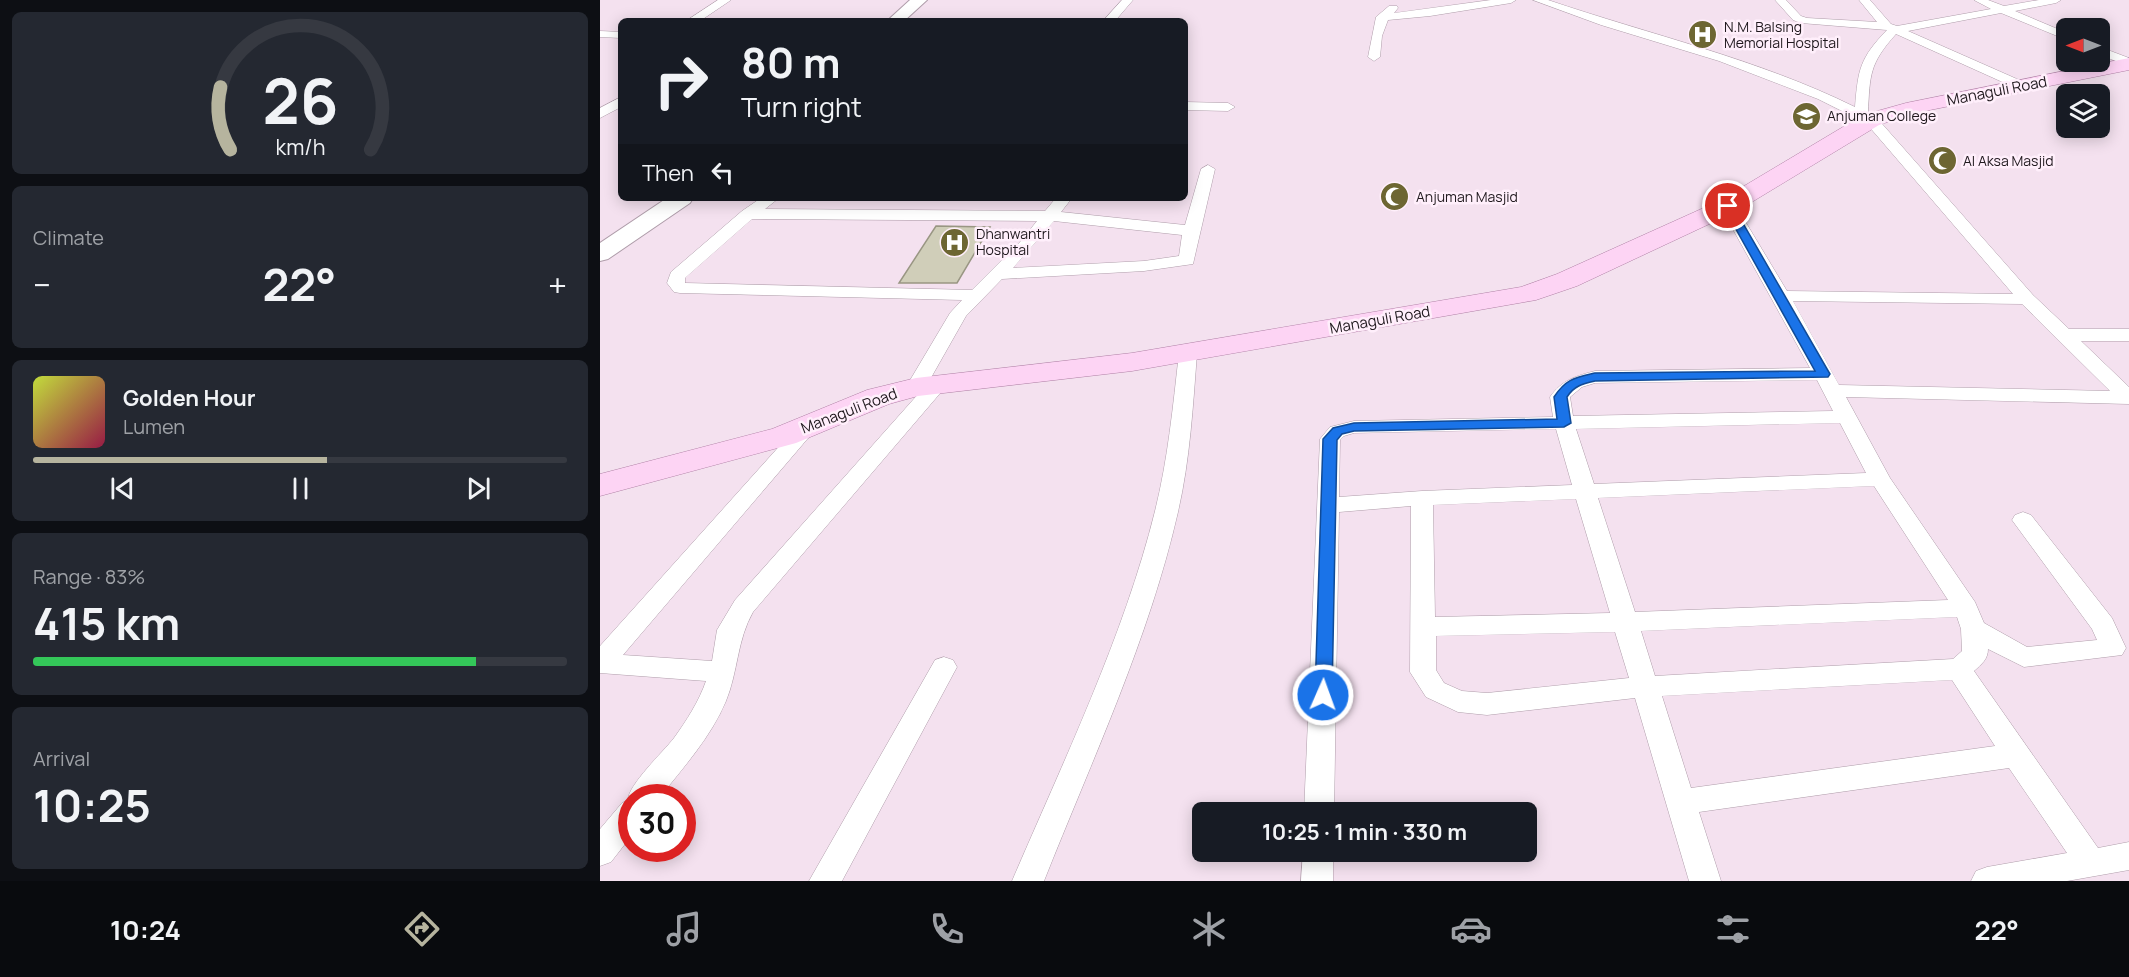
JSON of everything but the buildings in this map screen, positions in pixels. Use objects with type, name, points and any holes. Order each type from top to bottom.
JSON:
[{"type":"main road","name":"Managuli Road","points":[[600,485],[784,436],[878,397],[927,386],[988,376],[1132,362],[1526,294],[1576,276],[1728,206],[1866,118],[2129,63]]},
{"type":"street","points":[[697,18],[726,0]]},
{"type":"street","points":[[899,18],[919,0]]},
{"type":"street","points":[[1112,18],[1128,0]]},
{"type":"street","points":[[1382,17],[1430,13],[1511,0]]},
{"type":"street","points":[[1538,0],[1605,23],[1723,58],[1813,92],[1866,118],[1966,227],[2026,299],[2129,397]]},
{"type":"street","points":[[1780,0],[1797,18],[1805,21],[1891,28],[2004,11],[2056,0]]},
{"type":"street","points":[[1864,0],[1891,28],[2022,86]]},
{"type":"street","points":[[1980,0],[2056,32]]},
{"type":"street","points":[[1374,57],[1378,25],[1382,17],[1399,5]]},
{"type":"street","points":[[1866,118],[1864,72],[1875,50],[1891,28]]},
{"type":"street","points":[[600,34],[618,35]]},
{"type":"street","points":[[2110,55],[2129,63]]},
{"type":"street","points":[[600,114],[618,103]]},
{"type":"street","points":[[1188,106],[1228,107]]},
{"type":"street","points":[[996,274],[1144,266],[1187,260],[1191,231],[1208,170]]},
{"type":"street","points":[[600,254],[678,201]]},
{"type":"street","points":[[767,201],[748,214],[677,276],[676,283],[680,288],[975,295]]},
{"type":"street","points":[[854,214],[865,201]]},
{"type":"street","points":[[955,214],[966,201]]},
{"type":"street","points":[[653,784],[712,702],[723,672],[730,630],[744,606],[927,386],[959,313],[1026,245],[1062,201]]},
{"type":"street","points":[[1728,206],[1781,296],[1880,480],[1970,618],[2024,657],[2113,648],[2103,625],[2024,520]]},
{"type":"street","points":[[748,214],[1050,216],[1191,231]]},
{"type":"street","points":[[1781,296],[2026,299]]},
{"type":"street","points":[[2066,335],[2129,335]]},
{"type":"street","points":[[1028,881],[1107,690],[1161,532],[1181,427],[1188,353]]},
{"type":"street","points":[[1705,881],[1644,687],[1587,491],[1564,423],[1560,397],[1564,392],[1576,382],[1595,377],[1828,383],[2129,397]]},
{"type":"street","points":[[1319,802],[1330,506],[1330,439],[1338,431],[1354,427],[1847,417]]},
{"type":"street","points":[[600,663],[808,426]]},
{"type":"street","points":[[1330,506],[1422,498],[1880,480]]},
{"type":"street","points":[[1422,498],[1423,672],[1435,690],[1458,700],[1487,704],[1644,687],[1959,669],[1975,655],[1970,618]]},
{"type":"street","points":[[1423,627],[1970,618]]},
{"type":"street","points":[[600,663],[723,672]]},
{"type":"street","points":[[825,881],[944,667]]},
{"type":"street","points":[[1959,669],[2091,863]]},
{"type":"street","points":[[1679,802],[2016,755]]},
{"type":"street","points":[[600,852],[618,830]]},
{"type":"street","points":[[1987,881],[2129,856]]},
{"type":"street","points":[[1317,881],[1318,862]]},
{"type":"place","name":"N.M. Balsing Memorial Hospital","points":[[1703,35]]},
{"type":"place","name":"Anjuman College","points":[[1806,116]]},
{"type":"place","name":"Al Aksa Masjid","points":[[1942,161]]},
{"type":"place","name":"Anjuman Masjid","points":[[1395,197]]},
{"type":"place","name":"Dhanwantri Hospital","points":[[955,242]]},
{"type":"route","points":[[1323,695],[1330,506],[1330,439],[1338,431],[1354,427],[1564,423],[1560,397],[1567,387],[1595,377],[1824,374],[1728,206]]}]
